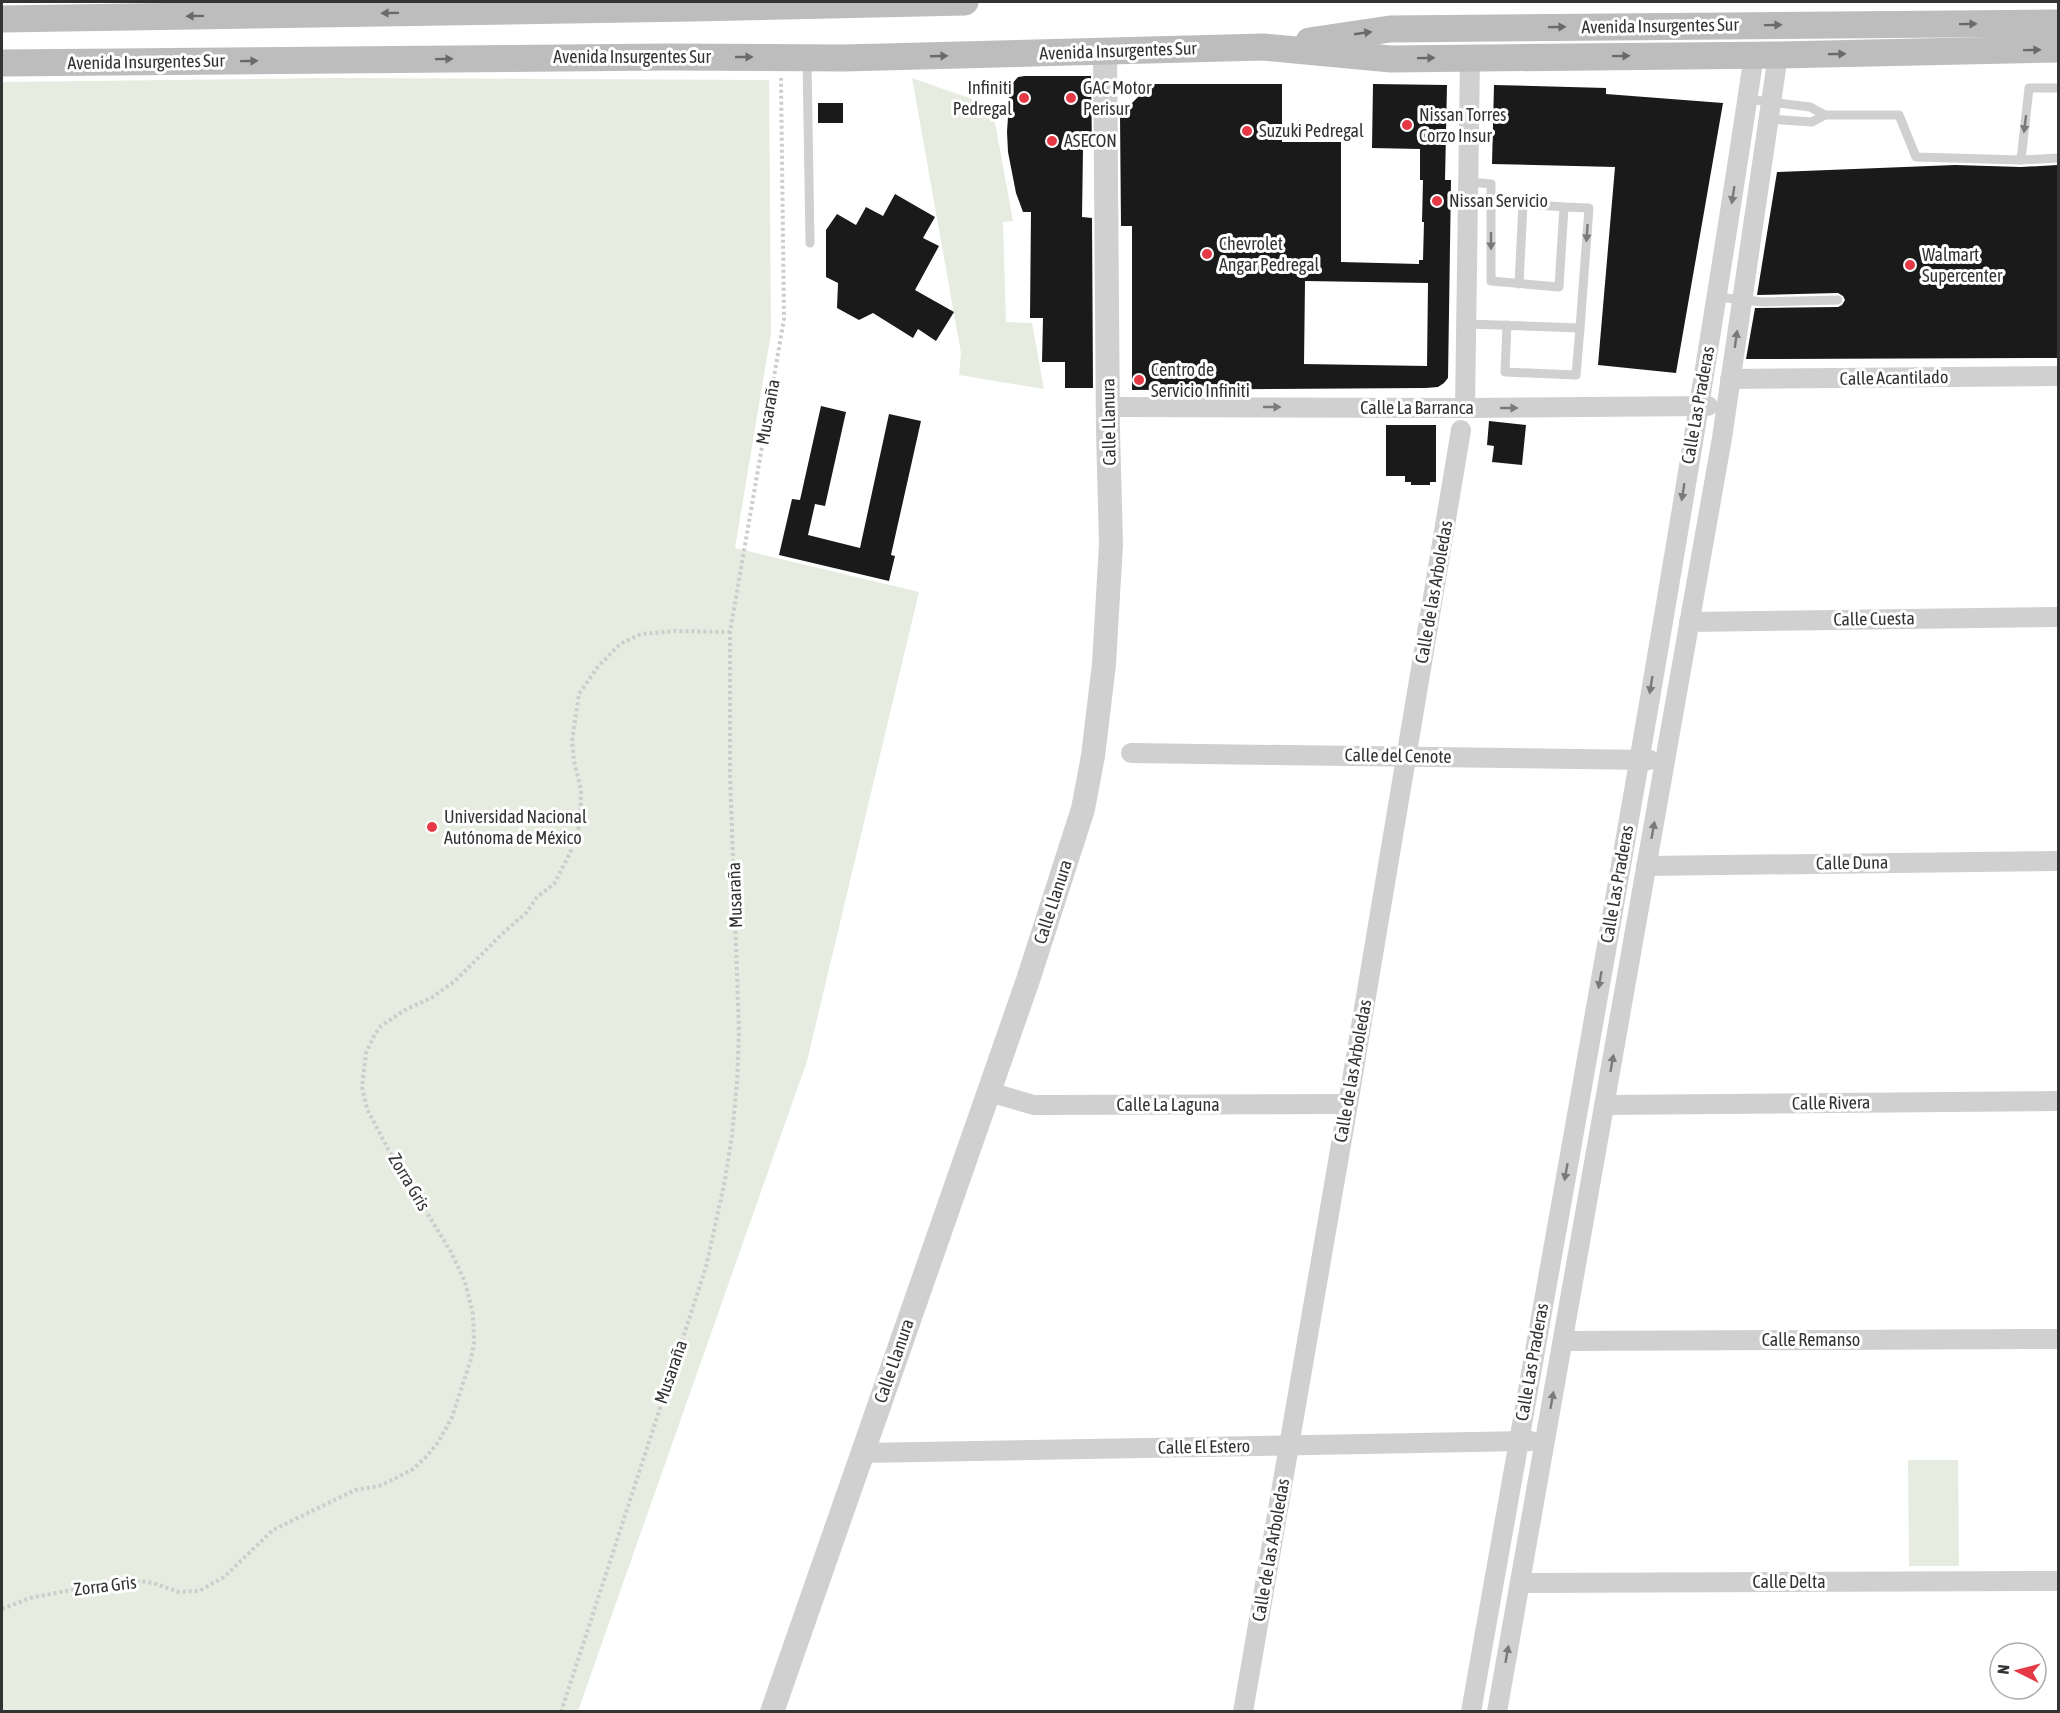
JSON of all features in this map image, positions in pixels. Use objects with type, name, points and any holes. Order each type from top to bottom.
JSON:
[{"type":"main road","points":[[2,19],[693,9],[964,2]]},
{"type":"main road","name":"Avenida Insurgentes Sur","points":[[1263,47],[1390,29],[2058,23]]},
{"type":"main road","name":"Avenida Insurgentes Sur","points":[[2,63],[796,58],[1263,47],[1390,58],[1766,55],[2058,49]]},
{"type":"street","name":"Calle Llanura","points":[[772,1712],[1028,980],[1076,831],[1088,786],[1109,601],[1111,544],[1105,51]]},
{"type":"street","name":"Calle Las Praderas","points":[[1497,1712],[1726,405],[1742,300],[1750,159],[1747,99],[1766,55]]},
{"type":"street","name":"Calle Las Praderas","points":[[1471,1712],[1717,297],[1750,159],[1770,111],[1766,55]]},
{"type":"street","points":[[1465,408],[1470,58]]},
{"type":"street","name":"Calle Acantilado","points":[[1730,380],[2058,376]]},
{"type":"street","name":"Calle La Barranca","points":[[1108,406],[1465,408],[1726,405]]},
{"type":"street","name":"Calle de las Arboledas","points":[[1243,1712],[1461,430]]},
{"type":"street","name":"Calle Cuesta","points":[[1689,622],[2058,617]]},
{"type":"street","name":"Calle del Cenote","points":[[1131,753],[1665,760]]},
{"type":"street","name":"Calle Duna","points":[[1646,866],[2058,861]]},
{"type":"street","name":"Calle La Laguna","points":[[989,1092],[1034,1105],[1348,1104]]},
{"type":"street","name":"Calle Rivera","points":[[1604,1105],[2058,1101]]},
{"type":"street","name":"Calle Remanso","points":[[1563,1341],[2058,1340]]},
{"type":"street","name":"Calle El Estero","points":[[862,1453],[1545,1442]]},
{"type":"street","name":"Calle Delta","points":[[1520,1583],[2058,1581]]},
{"type":"lane","points":[[796,58],[810,243]]},
{"type":"lane","points":[[2021,160],[2029,88],[2058,88]]},
{"type":"lane","points":[[1747,99],[1770,111],[1812,122],[1825,115],[1899,114],[1916,157],[2021,160],[2058,158]]},
{"type":"lane","points":[[1770,111],[1810,107],[1825,115]]},
{"type":"lane","points":[[1470,182],[1491,184],[1491,281],[1559,287],[1564,207]]},
{"type":"lane","points":[[1507,325],[1505,372],[1576,375],[1588,208],[1523,204],[1519,284]]},
{"type":"lane","points":[[1717,297],[1763,302],[1838,300]]},
{"type":"lane","points":[[1467,324],[1580,328]]},
{"type":"path","name":"Musaraña","points":[[561,1712],[706,1267],[726,1180],[737,1083],[739,1031],[730,774],[730,632],[784,319],[781,74],[796,58]]},
{"type":"path","name":"Zorra Gris","points":[[2,1609],[30,1598],[114,1581],[153,1583],[179,1592],[199,1591],[224,1577],[273,1530],[355,1490],[379,1486],[396,1478],[420,1462],[439,1441],[452,1417],[471,1359],[473,1314],[465,1282],[452,1252],[388,1149],[367,1109],[362,1087],[366,1053],[381,1026],[405,1010],[431,998],[455,981],[527,912],[537,897],[554,884],[570,853],[580,824],[581,790],[572,741],[579,694],[597,668],[620,644],[641,634],[675,631],[730,632]]},
{"type":"shaded area","name":"Universidad Nacional Autónoma de México","points":[[332,78],[769,80],[771,333],[735,548],[919,592],[807,1061],[578,1711],[2,1711],[2,82]]},
{"type":"shaded area","points":[[912,78],[992,106],[1013,221],[1003,222],[1006,322],[1032,323],[1044,389],[959,375],[961,353]]},
{"type":"shaded area","points":[[1908,1460],[1958,1460],[1959,1566],[1909,1566]]},
{"type":"building","points":[[1091,76],[1092,149],[1083,149],[1082,217],[1092,218],[1093,388],[1065,388],[1065,362],[1042,362],[1043,318],[1030,318],[1031,212],[1023,212],[1016,193],[1008,152],[1007,132],[1010,86],[1018,77]]},
{"type":"building","name":"Chevrolet Angar Pedregal","points":[[1151,84],[1282,84],[1282,142],[1341,142],[1341,262],[1419,264],[1419,260],[1423,260],[1424,222],[1422,222],[1423,180],[1420,180],[1420,149],[1372,148],[1373,84],[1447,85],[1445,180],[1451,180],[1448,378],[1444,383],[1438,387],[1426,388],[1132,390],[1132,226],[1121,226],[1120,115]],"holes":[[[1305,281],[1428,283],[1427,366],[1304,364]]]},
{"type":"building","points":[[1494,85],[1606,88],[1606,94],[1723,103],[1676,373],[1598,365],[1615,167],[1492,164]]},
{"type":"building","points":[[818,103],[843,103],[843,123],[818,123]]},
{"type":"building","name":"Walmart Supercenter","points":[[1955,165],[2021,167],[2058,165],[2058,358],[1746,359],[1755,308],[1838,307],[1845,300],[1838,293],[1757,295],[1777,172]]},
{"type":"building","points":[[895,194],[935,217],[923,238],[939,246],[915,290],[954,312],[936,341],[918,329],[913,338],[873,313],[859,320],[837,308],[838,283],[826,277],[826,230],[837,214],[856,225],[866,207],[883,216]]},
{"type":"building","points":[[821,406],[846,412],[825,506],[815,504],[808,535],[860,548],[889,414],[921,421],[891,555],[895,556],[889,581],[779,555],[792,499],[800,500]]},
{"type":"building","points":[[1489,421],[1526,425],[1522,465],[1492,462],[1494,446],[1487,445]]},
{"type":"building","points":[[1386,425],[1436,425],[1436,482],[1430,482],[1430,485],[1411,485],[1411,482],[1405,482],[1405,476],[1386,476]]},
{"type":"place","name":"Infiniti Pedregal","points":[[1024,98]]},
{"type":"place","name":"GAC Motor Perisur","points":[[1071,98]]},
{"type":"place","name":"Nissan Torres Corzo Insur","points":[[1407,125]]},
{"type":"place","name":"Suzuki Pedregal","points":[[1247,131]]},
{"type":"place","name":"ASECON","points":[[1052,141]]},
{"type":"place","name":"Nissan Servicio","points":[[1437,201]]},
{"type":"place","name":"Chevrolet Angar Pedregal","points":[[1207,254]]},
{"type":"place","name":"Walmart Supercenter","points":[[1910,265]]},
{"type":"place","name":"Centro de Servicio Infiniti","points":[[1139,380]]},
{"type":"place","name":"Universidad Nacional Autónoma de México","points":[[432,827]]}]
